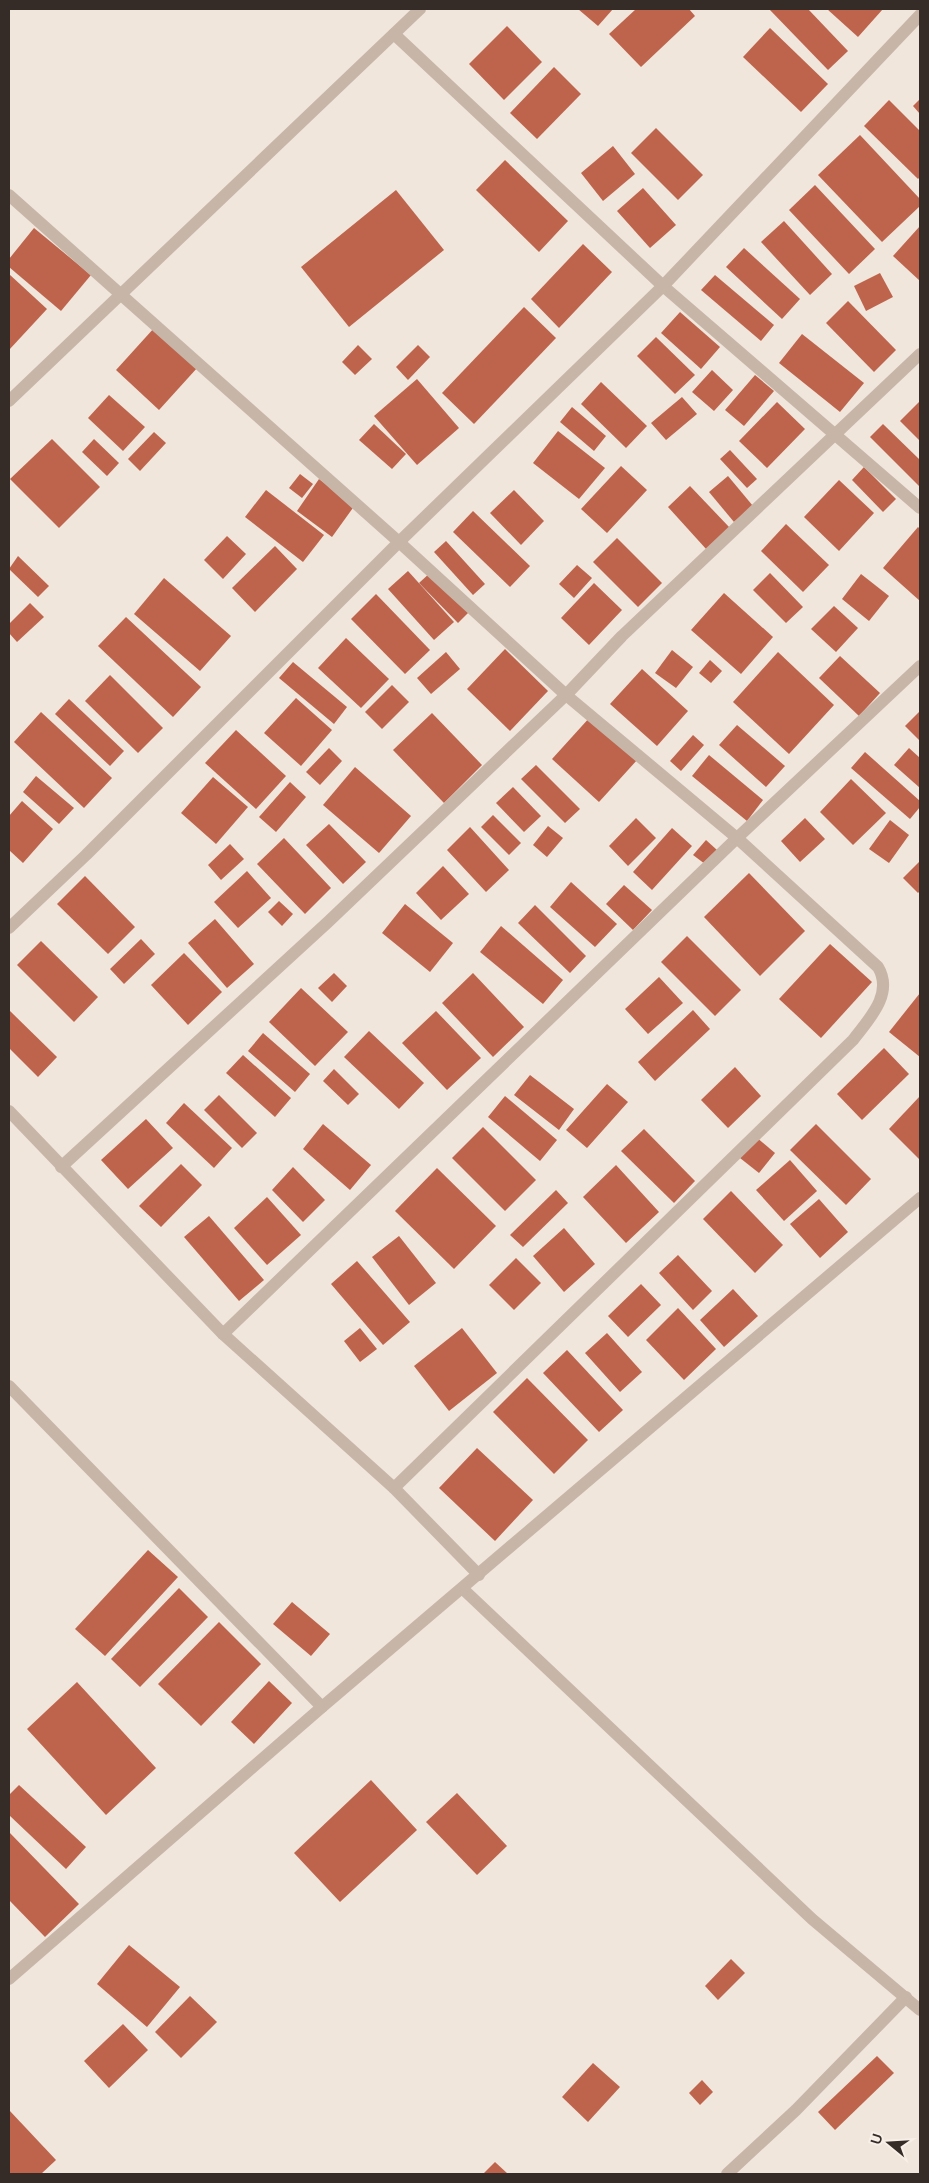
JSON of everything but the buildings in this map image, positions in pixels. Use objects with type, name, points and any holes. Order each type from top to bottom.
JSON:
[{"type":"street","points":[[9,401],[420,9]]},
{"type":"street","points":[[9,928],[86,855],[399,542],[663,286],[919,17],[907,9]]},
{"type":"street","points":[[394,34],[663,286],[920,508]]},
{"type":"street","points":[[9,195],[399,542],[566,695],[737,838],[878,967],[884,984],[876,1009],[853,1040],[394,1488]]},
{"type":"street","points":[[61,1166],[328,922],[566,695],[622,636],[920,354]]},
{"type":"street","points":[[224,1334],[737,838],[920,666]]},
{"type":"street","points":[[9,1111],[224,1334],[394,1488],[479,1575]]},
{"type":"street","points":[[9,1979],[322,1708],[920,1198]]},
{"type":"street","points":[[9,1386],[322,1708]]},
{"type":"street","points":[[463,1589],[812,1919],[920,2010]]},
{"type":"street","points":[[727,2174],[796,2110],[906,1997]]}]
